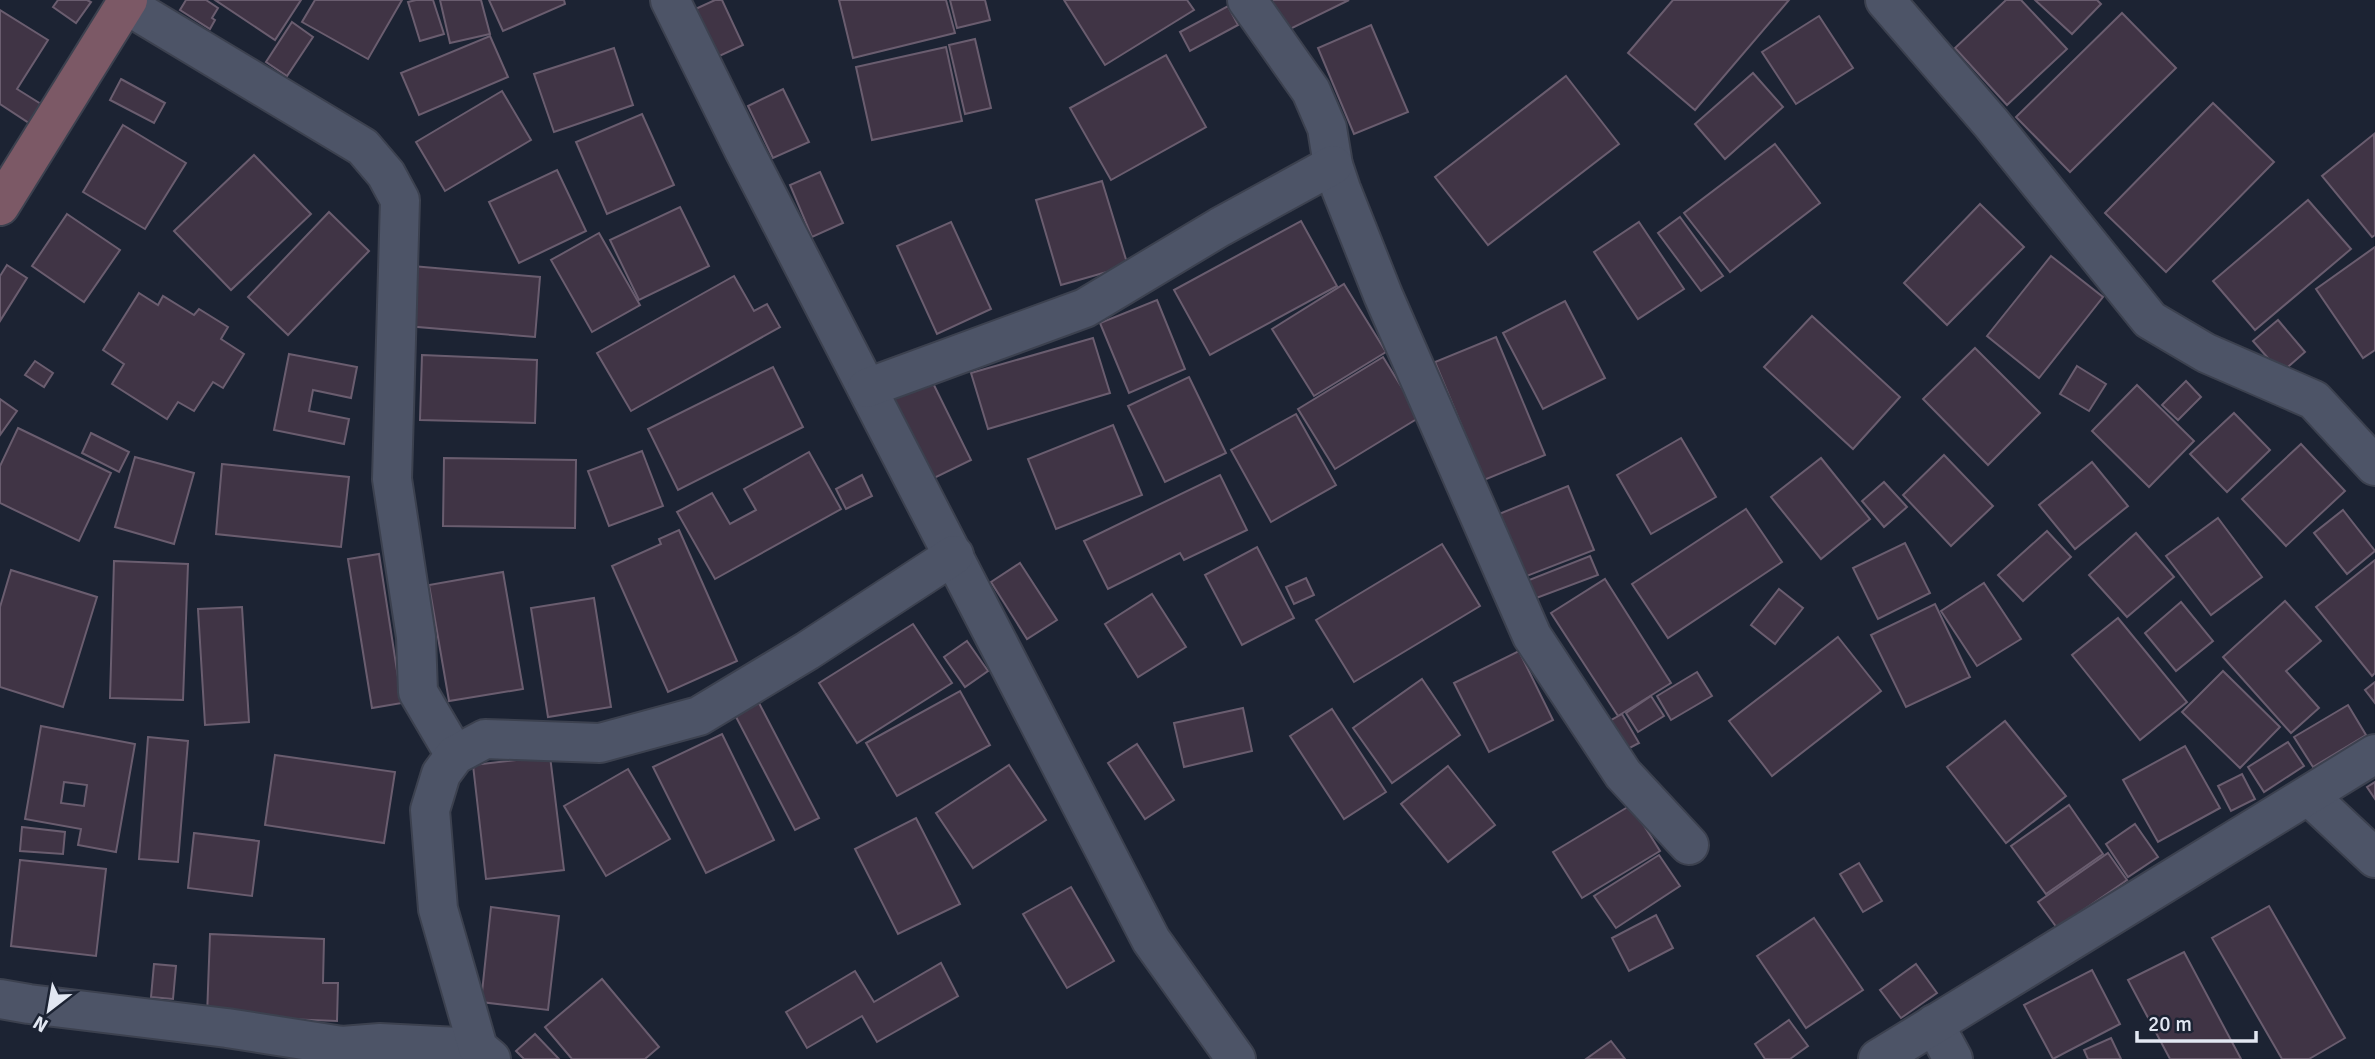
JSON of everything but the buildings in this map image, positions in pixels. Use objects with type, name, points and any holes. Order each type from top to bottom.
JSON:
[{"type":"street","points":[[670,0],[744,150],[1151,940],[1236,1059]]},
{"type":"street","points":[[1247,0],[1311,90],[1327,128],[1333,165],[1383,295],[1532,636],[1623,774],[1689,845]]},
{"type":"street","points":[[1885,0],[1991,122],[2150,320],[2206,353],[2314,400],[2375,466]]},
{"type":"street","points":[[0,206],[127,2],[363,147],[386,174],[400,200],[392,479],[416,637],[418,692],[470,747]]},
{"type":"street","points":[[867,388],[1085,308],[1333,165]]},
{"type":"street","points":[[0,999],[227,1028],[340,1053],[380,1042],[485,1054],[438,909],[430,810],[441,774],[470,747],[600,743],[699,716],[807,651],[954,555]]},
{"type":"street","points":[[1878,1059],[2375,754]]},
{"type":"street","points":[[2309,796],[2375,858]]},
{"type":"street","points":[[1934,1024],[1953,1059]]}]
